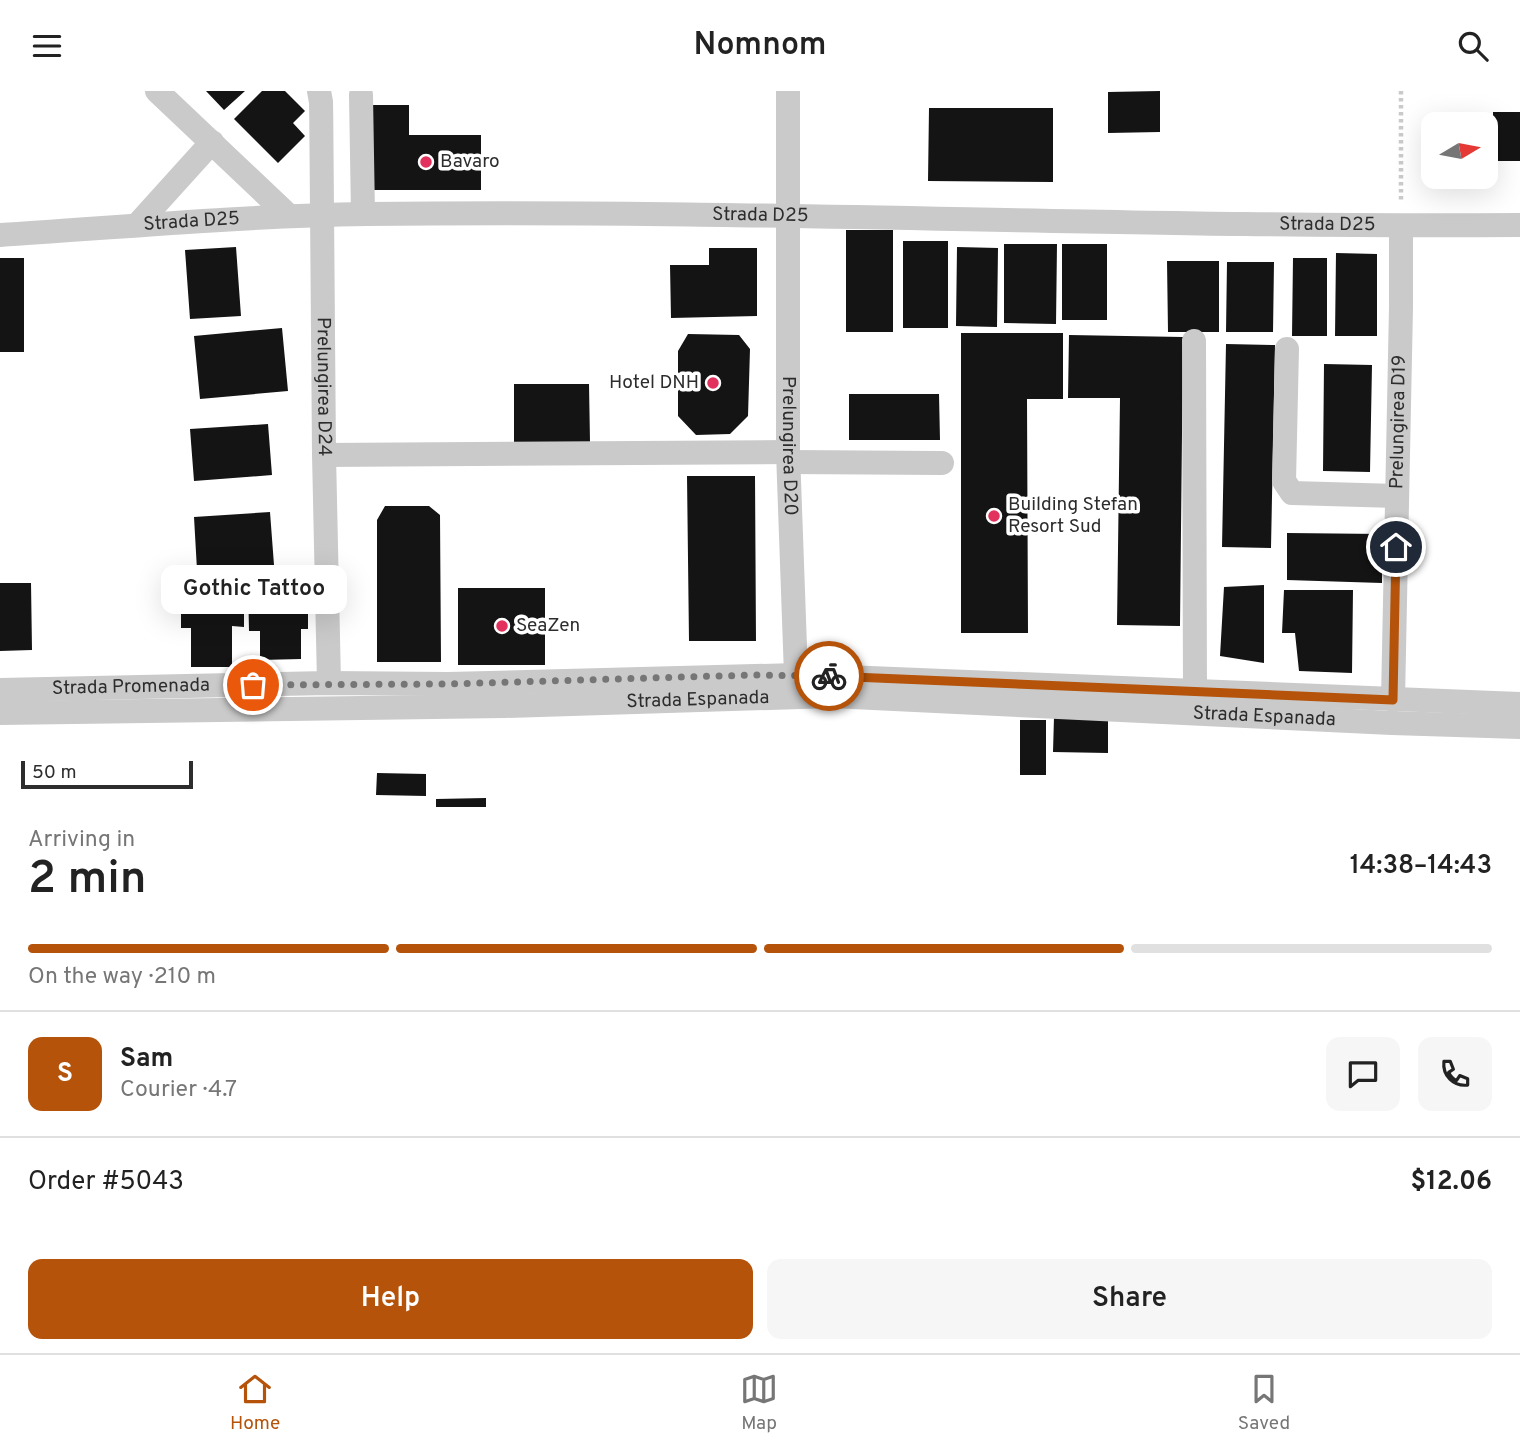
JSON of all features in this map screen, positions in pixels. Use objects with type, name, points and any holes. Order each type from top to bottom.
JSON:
[{"type":"street","points":[[157,91],[289,216]]},
{"type":"street","name":"Prelungirea D24","points":[[319,91],[329,684]]},
{"type":"street","name":"Prelungirea D20","points":[[788,91],[789,457],[796,675]]},
{"type":"street","points":[[361,95],[363,214]]},
{"type":"street","points":[[137,225],[212,142]]},
{"type":"street","name":"Strada D25","points":[[0,235],[289,216],[363,214],[614,214],[1401,226],[1520,225]]},
{"type":"street","name":"Prelungirea D19","points":[[1393,700],[1401,226]]},
{"type":"street","points":[[1194,341],[1195,692]]},
{"type":"street","points":[[1287,348],[1284,481],[1292,493],[1397,496]]},
{"type":"street","points":[[324,455],[789,457],[942,463]]},
{"type":"street","name":"Strada Promenada","points":[[0,690],[448,684],[796,675],[1520,704]]},
{"type":"street","name":"Strada Espanada","points":[[0,713],[505,706],[832,696],[1520,727]]},
{"type":"path","points":[[1401,91],[1401,226]]},
{"type":"building","points":[[206,91],[245,91],[224,110]]},
{"type":"building","points":[[262,91],[285,91],[305,111],[293,123],[305,136],[278,163],[234,119]]},
{"type":"building","points":[[1160,91],[1160,132],[1108,133],[1108,92]]},
{"type":"building","name":"Bavaro","points":[[370,105],[409,105],[409,135],[481,135],[481,190],[371,190]]},
{"type":"building","points":[[929,108],[1053,108],[1053,182],[928,181]]},
{"type":"building","points":[[1498,112],[1520,112],[1520,161],[1498,161]]},
{"type":"building","points":[[846,230],[893,230],[893,332],[846,332]]},
{"type":"building","points":[[903,241],[948,241],[948,328],[903,328]]},
{"type":"building","points":[[1004,244],[1057,244],[1056,324],[1004,323]]},
{"type":"building","points":[[1062,244],[1107,244],[1107,320],[1062,320]]},
{"type":"building","points":[[236,247],[241,316],[190,319],[185,250]]},
{"type":"building","points":[[957,247],[998,248],[997,327],[956,326]]},
{"type":"building","points":[[709,248],[757,248],[757,316],[671,318],[670,265],[709,265]]},
{"type":"building","points":[[1336,253],[1377,254],[1377,336],[1335,336]]},
{"type":"building","points":[[0,258],[24,258],[24,352],[0,352]]},
{"type":"building","points":[[1293,258],[1327,258],[1327,336],[1292,336]]},
{"type":"building","points":[[1167,261],[1219,261],[1219,332],[1168,332]]},
{"type":"building","points":[[1227,262],[1274,262],[1273,332],[1226,332]]},
{"type":"building","points":[[282,328],[288,391],[200,399],[194,336]]},
{"type":"building","name":"Building Stefan Resort Sud","points":[[961,333],[1063,333],[1063,399],[1027,399],[1028,633],[961,633]]},
{"type":"building","name":"Hotel DNH","points":[[688,334],[739,335],[750,349],[748,416],[730,434],[696,435],[678,416],[678,351]]},
{"type":"building","points":[[1069,335],[1183,337],[1180,626],[1117,625],[1120,398],[1068,398]]},
{"type":"building","points":[[1226,344],[1275,345],[1271,548],[1222,547]]},
{"type":"building","points":[[1324,364],[1372,365],[1370,472],[1323,471]]},
{"type":"building","points":[[514,384],[589,384],[590,442],[514,442]]},
{"type":"building","points":[[849,394],[939,394],[940,440],[849,440]]},
{"type":"building","points":[[268,424],[272,475],[194,481],[190,429]]},
{"type":"building","points":[[687,476],[755,476],[756,641],[689,641]]},
{"type":"building","points":[[385,506],[429,506],[440,515],[441,662],[377,662],[377,520]]},
{"type":"building","points":[[270,512],[274,565],[197,570],[194,517]]},
{"type":"building","points":[[1287,533],[1382,534],[1382,583],[1287,580]]},
{"type":"building","points":[[308,582],[308,629],[301,629],[301,659],[260,660],[260,631],[249,631],[248,583]]},
{"type":"building","points":[[0,583],[31,583],[32,650],[0,651]]},
{"type":"building","points":[[1264,585],[1264,663],[1220,656],[1224,587]]},
{"type":"building","points":[[226,586],[244,586],[244,627],[232,626],[232,667],[191,667],[191,628],[181,628],[181,590],[226,590]]},
{"type":"building","name":"SeaZen","points":[[458,588],[545,588],[545,665],[458,665]]},
{"type":"building","points":[[1284,590],[1353,590],[1352,673],[1299,671],[1295,633],[1282,633]]},
{"type":"building","points":[[1054,717],[1108,717],[1108,753],[1053,752]]},
{"type":"building","points":[[1020,720],[1046,720],[1046,775],[1020,775]]},
{"type":"building","points":[[377,773],[426,774],[426,796],[376,795]]},
{"type":"building","points":[[486,798],[486,807],[436,807],[436,799]]},
{"type":"way so far","points":[[253,685],[448,684],[753,675],[829,676]]},
{"type":"place","name":"Bavaro","points":[[426,162]]},
{"type":"place","name":"Hotel DNH","points":[[713,383]]},
{"type":"place","name":"Building Stefan Resort Sud","points":[[994,516]]},
{"type":"place","name":"SeaZen","points":[[502,626]]},
{"type":"place","name":"Gothic Tattoo","points":[[253,685]]},
{"type":"route","points":[[829,676],[1393,700],[1396,547]]}]
